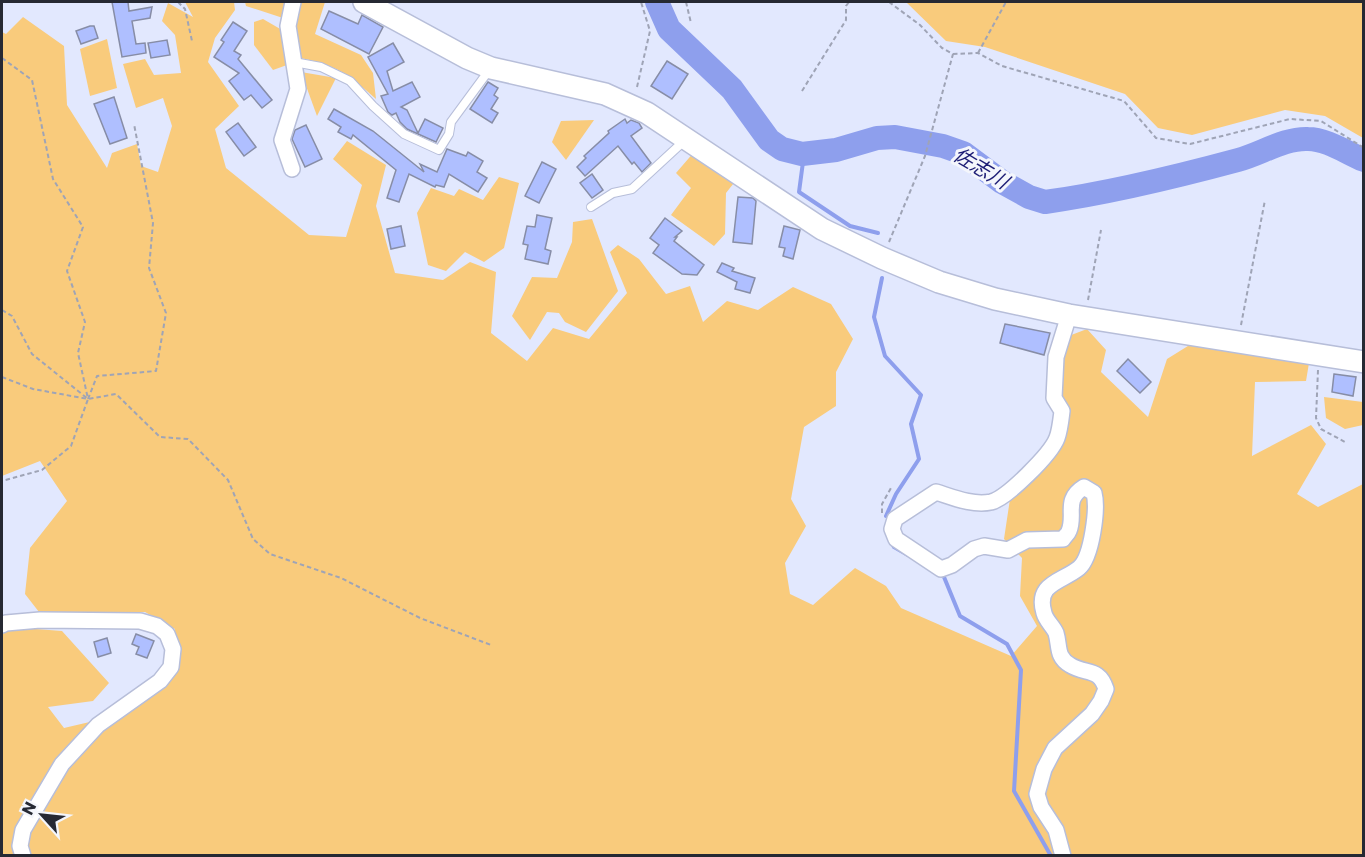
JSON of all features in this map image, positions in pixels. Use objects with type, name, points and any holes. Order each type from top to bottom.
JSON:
[{"type":"street","points":[[292,169],[282,140],[298,89],[288,26],[293,2]]},
{"type":"street","points":[[364,2],[467,58],[491,68],[605,94],[647,113],[822,229],[939,282],[995,299],[1077,316],[1364,362]]},
{"type":"street","points":[[1063,855],[1056,830],[1041,807],[1037,794],[1044,769],[1055,747],[1092,714],[1106,689],[1103,680],[1096,674],[1070,665],[1059,655],[1056,633],[1044,615],[1042,600],[1048,586],[1080,567],[1087,558],[1097,504],[1094,493],[1084,487],[1076,492],[1071,504],[1070,530],[1063,538],[1028,540],[1008,550],[984,546],[974,549],[952,565],[941,569],[896,539],[892,529],[895,519],[936,492],[978,504],[999,499],[1006,495],[1050,450],[1058,438],[1062,411],[1054,398],[1056,357],[1077,316]]},
{"type":"street","points":[[2,626],[6,623],[40,620],[140,621],[157,626],[167,634],[173,649],[171,667],[160,681],[98,725],[62,764],[23,830],[20,846],[23,855]]},
{"type":"lane","points":[[294,62],[321,67],[350,81],[404,134],[439,150],[449,134],[451,122],[491,68]]},
{"type":"lane","points":[[591,207],[613,193],[632,189],[687,138]]},
{"type":"path","points":[[178,2],[185,9],[192,41]]},
{"type":"path","points":[[637,87],[650,31],[641,2]]},
{"type":"path","points":[[686,2],[691,23]]},
{"type":"path","points":[[802,91],[846,20],[846,6],[849,2]]},
{"type":"path","points":[[889,2],[920,25],[942,48],[953,54],[978,53],[1002,66],[1124,101],[1156,138],[1190,144],[1290,119],[1322,121],[1364,148]]},
{"type":"path","points":[[978,53],[1006,2]]},
{"type":"path","points":[[882,258],[925,156],[953,54]]},
{"type":"path","points":[[2,58],[32,80],[53,179],[83,226],[67,271],[85,322],[78,353],[88,399]]},
{"type":"path","points":[[2,482],[42,470],[71,446],[97,376],[156,371],[166,313],[149,268],[153,223],[134,124]]},
{"type":"path","points":[[1238,342],[1265,200]]},
{"type":"path","points":[[1077,316],[1101,230]]},
{"type":"path","points":[[2,310],[12,316],[32,354],[88,399]]},
{"type":"path","points":[[1319,356],[1316,418],[1321,429],[1345,442]]},
{"type":"path","points":[[2,377],[33,389],[88,399],[116,393],[160,437],[188,439],[228,480],[253,539],[270,554],[341,578],[420,618],[491,645]]},
{"type":"shaded area","points":[[185,2],[234,2],[235,10],[215,38],[208,62],[239,106],[215,129],[226,168],[309,235],[346,237],[362,185],[333,159],[347,141],[386,165],[376,206],[395,273],[443,280],[470,262],[496,272],[491,333],[527,361],[553,328],[589,339],[627,293],[610,252],[618,245],[639,259],[666,294],[690,286],[703,322],[727,301],[758,310],[793,287],[831,304],[853,339],[836,372],[836,406],[804,427],[791,499],[806,526],[785,563],[790,594],[813,605],[855,568],[886,586],[901,608],[1011,656],[1037,626],[1020,596],[1022,558],[1004,539],[1010,499],[1059,451],[1068,411],[1059,395],[1066,337],[1087,329],[1106,350],[1101,372],[1148,417],[1167,359],[1196,341],[1309,363],[1306,381],[1255,382],[1252,456],[1311,425],[1326,444],[1297,494],[1318,507],[1363,484],[1363,855],[2,855],[2,633],[10,627],[62,631],[109,683],[93,701],[48,707],[64,728],[128,713],[176,674],[175,629],[145,612],[39,612],[25,594],[30,548],[67,501],[40,461],[2,476],[2,32],[6,34],[23,17],[64,46],[67,105],[107,168],[112,153],[137,144],[141,166],[158,172],[172,126],[163,98],[136,108],[123,64],[145,59],[154,75],[181,73],[175,35],[162,21],[168,3],[193,17]]},
{"type":"shaded area","points":[[245,2],[286,2],[283,18],[246,6]]},
{"type":"shaded area","points":[[300,2],[325,2],[315,34],[361,55],[373,73],[376,99],[358,83],[333,67],[300,58],[292,31]]},
{"type":"shaded area","points":[[906,2],[1363,2],[1363,138],[1325,116],[1285,110],[1192,135],[1158,128],[1125,94],[985,47],[946,41]]},
{"type":"shaded area","points":[[263,19],[282,30],[287,65],[273,70],[254,45],[254,22]]},
{"type":"shaded area","points":[[107,39],[117,88],[90,96],[80,49]]},
{"type":"shaded area","points":[[301,72],[336,78],[317,116]]},
{"type":"shaded area","points":[[594,120],[566,160],[552,142],[561,121]]},
{"type":"shaded area","points":[[695,151],[737,179],[726,193],[725,234],[714,246],[671,215],[691,188],[676,173]]},
{"type":"shaded area","points":[[499,177],[519,183],[504,248],[484,262],[465,252],[446,271],[428,265],[417,213],[431,188],[454,196],[459,189],[483,200]]},
{"type":"shaded area","points":[[592,219],[618,291],[586,332],[565,322],[559,313],[547,312],[530,340],[512,316],[532,277],[557,278],[572,242],[573,222]]},
{"type":"shaded area","points":[[1324,397],[1363,402],[1363,425],[1345,429],[1326,418]]},
{"type":"building","points":[[112,2],[128,2],[129,11],[152,7],[150,18],[132,21],[136,44],[145,43],[146,53],[122,57]]},
{"type":"building","points":[[329,11],[358,24],[362,15],[383,27],[369,54],[321,29]]},
{"type":"building","points":[[233,22],[247,31],[234,51],[241,55],[238,59],[272,100],[262,108],[251,95],[244,100],[229,81],[239,73],[214,57],[224,42],[221,40]]},
{"type":"building","points":[[94,26],[98,38],[81,44],[76,31]]},
{"type":"building","points":[[167,40],[170,55],[151,58],[148,43]]},
{"type":"building","points":[[393,43],[404,62],[387,71],[393,91],[412,82],[420,97],[401,107],[407,110],[418,133],[425,119],[443,128],[436,142],[407,129],[400,122],[396,113],[392,115],[388,112],[381,96],[388,94],[368,57]]},
{"type":"building","points":[[667,61],[688,74],[672,99],[651,86]]},
{"type":"building","points":[[488,82],[498,88],[494,95],[498,98],[491,109],[498,113],[492,123],[470,109]]},
{"type":"building","points":[[114,97],[127,138],[110,144],[94,104]]},
{"type":"building","points":[[334,109],[373,131],[424,172],[420,164],[437,172],[447,149],[466,156],[468,152],[483,161],[477,172],[487,178],[478,192],[449,174],[444,187],[436,185],[435,187],[409,174],[399,202],[387,198],[396,170],[353,135],[351,139],[338,132],[341,127],[328,119]]},
{"type":"building","points":[[625,119],[627,123],[631,120],[639,123],[642,128],[631,136],[651,163],[642,172],[634,162],[632,164],[618,146],[585,176],[577,167],[586,158],[584,156],[609,133],[608,131]]},
{"type":"building","points":[[238,123],[256,147],[244,156],[226,132]]},
{"type":"building","points":[[306,125],[322,159],[305,167],[292,139],[295,130]]},
{"type":"building","points":[[542,162],[556,169],[539,203],[525,196]]},
{"type":"building","points":[[592,174],[603,190],[592,198],[580,183]]},
{"type":"building","points":[[738,197],[753,198],[756,201],[752,244],[733,242]]},
{"type":"building","points":[[537,215],[552,218],[545,249],[551,251],[548,264],[525,259],[528,245],[523,244],[527,226],[535,227]]},
{"type":"building","points":[[665,218],[682,231],[674,241],[704,265],[697,275],[682,274],[653,253],[659,245],[650,238]]},
{"type":"building","points":[[401,226],[405,246],[391,249],[387,229]]},
{"type":"building","points":[[784,226],[800,230],[793,259],[783,256],[785,248],[779,247]]},
{"type":"building","points":[[722,263],[734,268],[732,271],[755,278],[750,293],[735,289],[737,282],[717,272]]},
{"type":"building","points":[[1005,324],[1050,333],[1044,355],[1000,343]]},
{"type":"building","points":[[1128,359],[1151,382],[1140,393],[1117,371]]},
{"type":"building","points":[[1334,374],[1356,377],[1353,396],[1332,392]]},
{"type":"building","points":[[136,634],[154,641],[147,658],[136,654],[139,647],[132,644]]},
{"type":"building","points":[[107,638],[111,653],[98,657],[94,642]]},
{"type":"waterway","name":"佐志川","points":[[657,2],[669,29],[732,89],[769,140],[782,149],[802,154],[836,150],[877,138],[895,137],[943,146],[963,153],[1002,182],[1029,197],[1045,202],[1118,189],[1190,172],[1238,160],[1299,139],[1322,141],[1364,160]]},
{"type":"waterway","points":[[802,154],[799,192],[850,226],[878,233]]},
{"type":"waterway","points":[[882,278],[874,317],[885,356],[921,395],[911,424],[919,459],[896,494],[886,516]]},
{"type":"waterway","points":[[891,541],[894,547],[908,555]]},
{"type":"waterway","points":[[940,574],[944,577],[960,616],[1007,644],[1021,670],[1014,791],[1051,856]]}]
